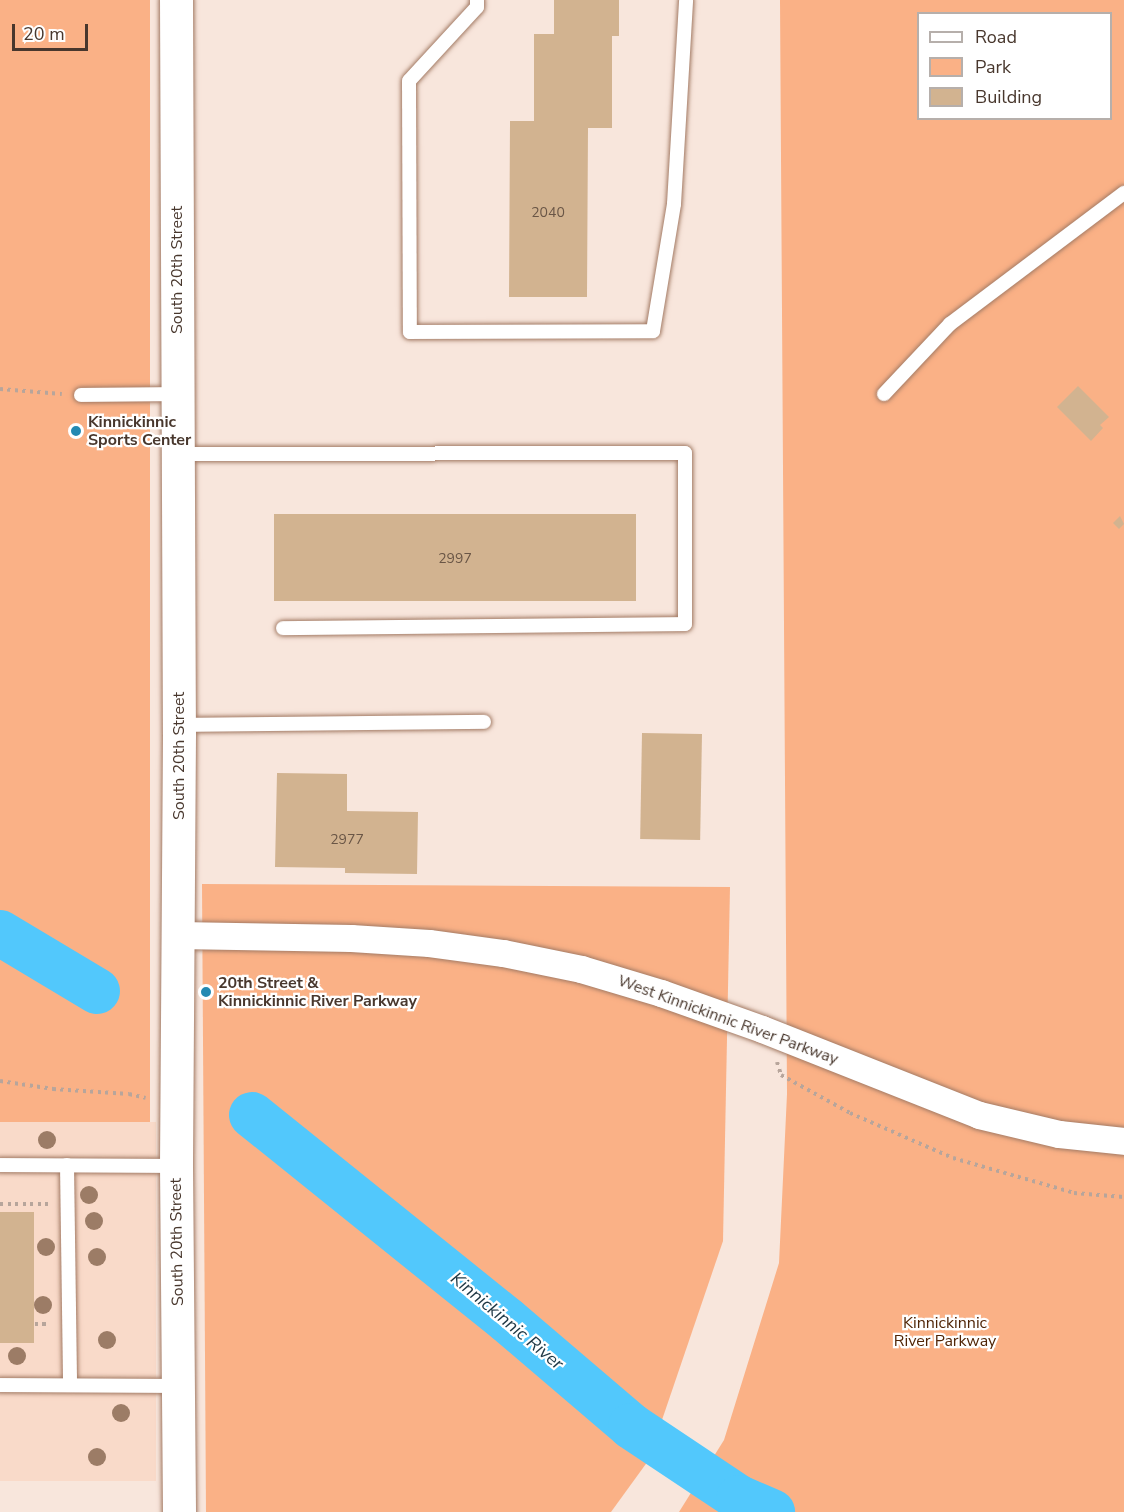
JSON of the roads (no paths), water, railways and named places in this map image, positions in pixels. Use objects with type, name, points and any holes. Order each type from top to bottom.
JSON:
[{"type":"street","name":"South 20th Street","points":[[176,0],[179,726],[176,1166],[179,1512]]},
{"type":"street","name":"West Kinnickinnic River Parkway","points":[[178,935],[351,938],[429,943],[503,953],[581,969],[649,989],[776,1034],[979,1115],[1059,1134],[1124,1141]]},
{"type":"lane","points":[[477,0],[477,7],[409,81],[410,332],[653,331],[674,204],[686,0]]},
{"type":"lane","points":[[884,394],[950,324],[1124,193]]},
{"type":"lane","points":[[81,395],[178,394]]},
{"type":"lane","points":[[178,454],[685,453],[685,624],[283,628]]},
{"type":"lane","points":[[179,726],[484,722]]},
{"type":"lane","points":[[0,1165],[176,1166]]},
{"type":"lane","points":[[67,1165],[70,1385]]},
{"type":"lane","points":[[0,1385],[178,1386]]},
{"type":"waterway","name":"Kinnickinnic River","points":[[0,933],[97,991]]},
{"type":"waterway","name":"Kinnickinnic River","points":[[252,1115],[507,1320],[631,1426],[739,1498],[772,1512]]},
{"type":"place","name":"Kinnickinnic Sports Center","points":[[76,431]]},
{"type":"place","name":"20th Street & Kinnickinnic River Parkway","points":[[206,992]]},
{"type":"park label","name":"Kinnickinnic River Parkway","points":[[945,1332]]}]
